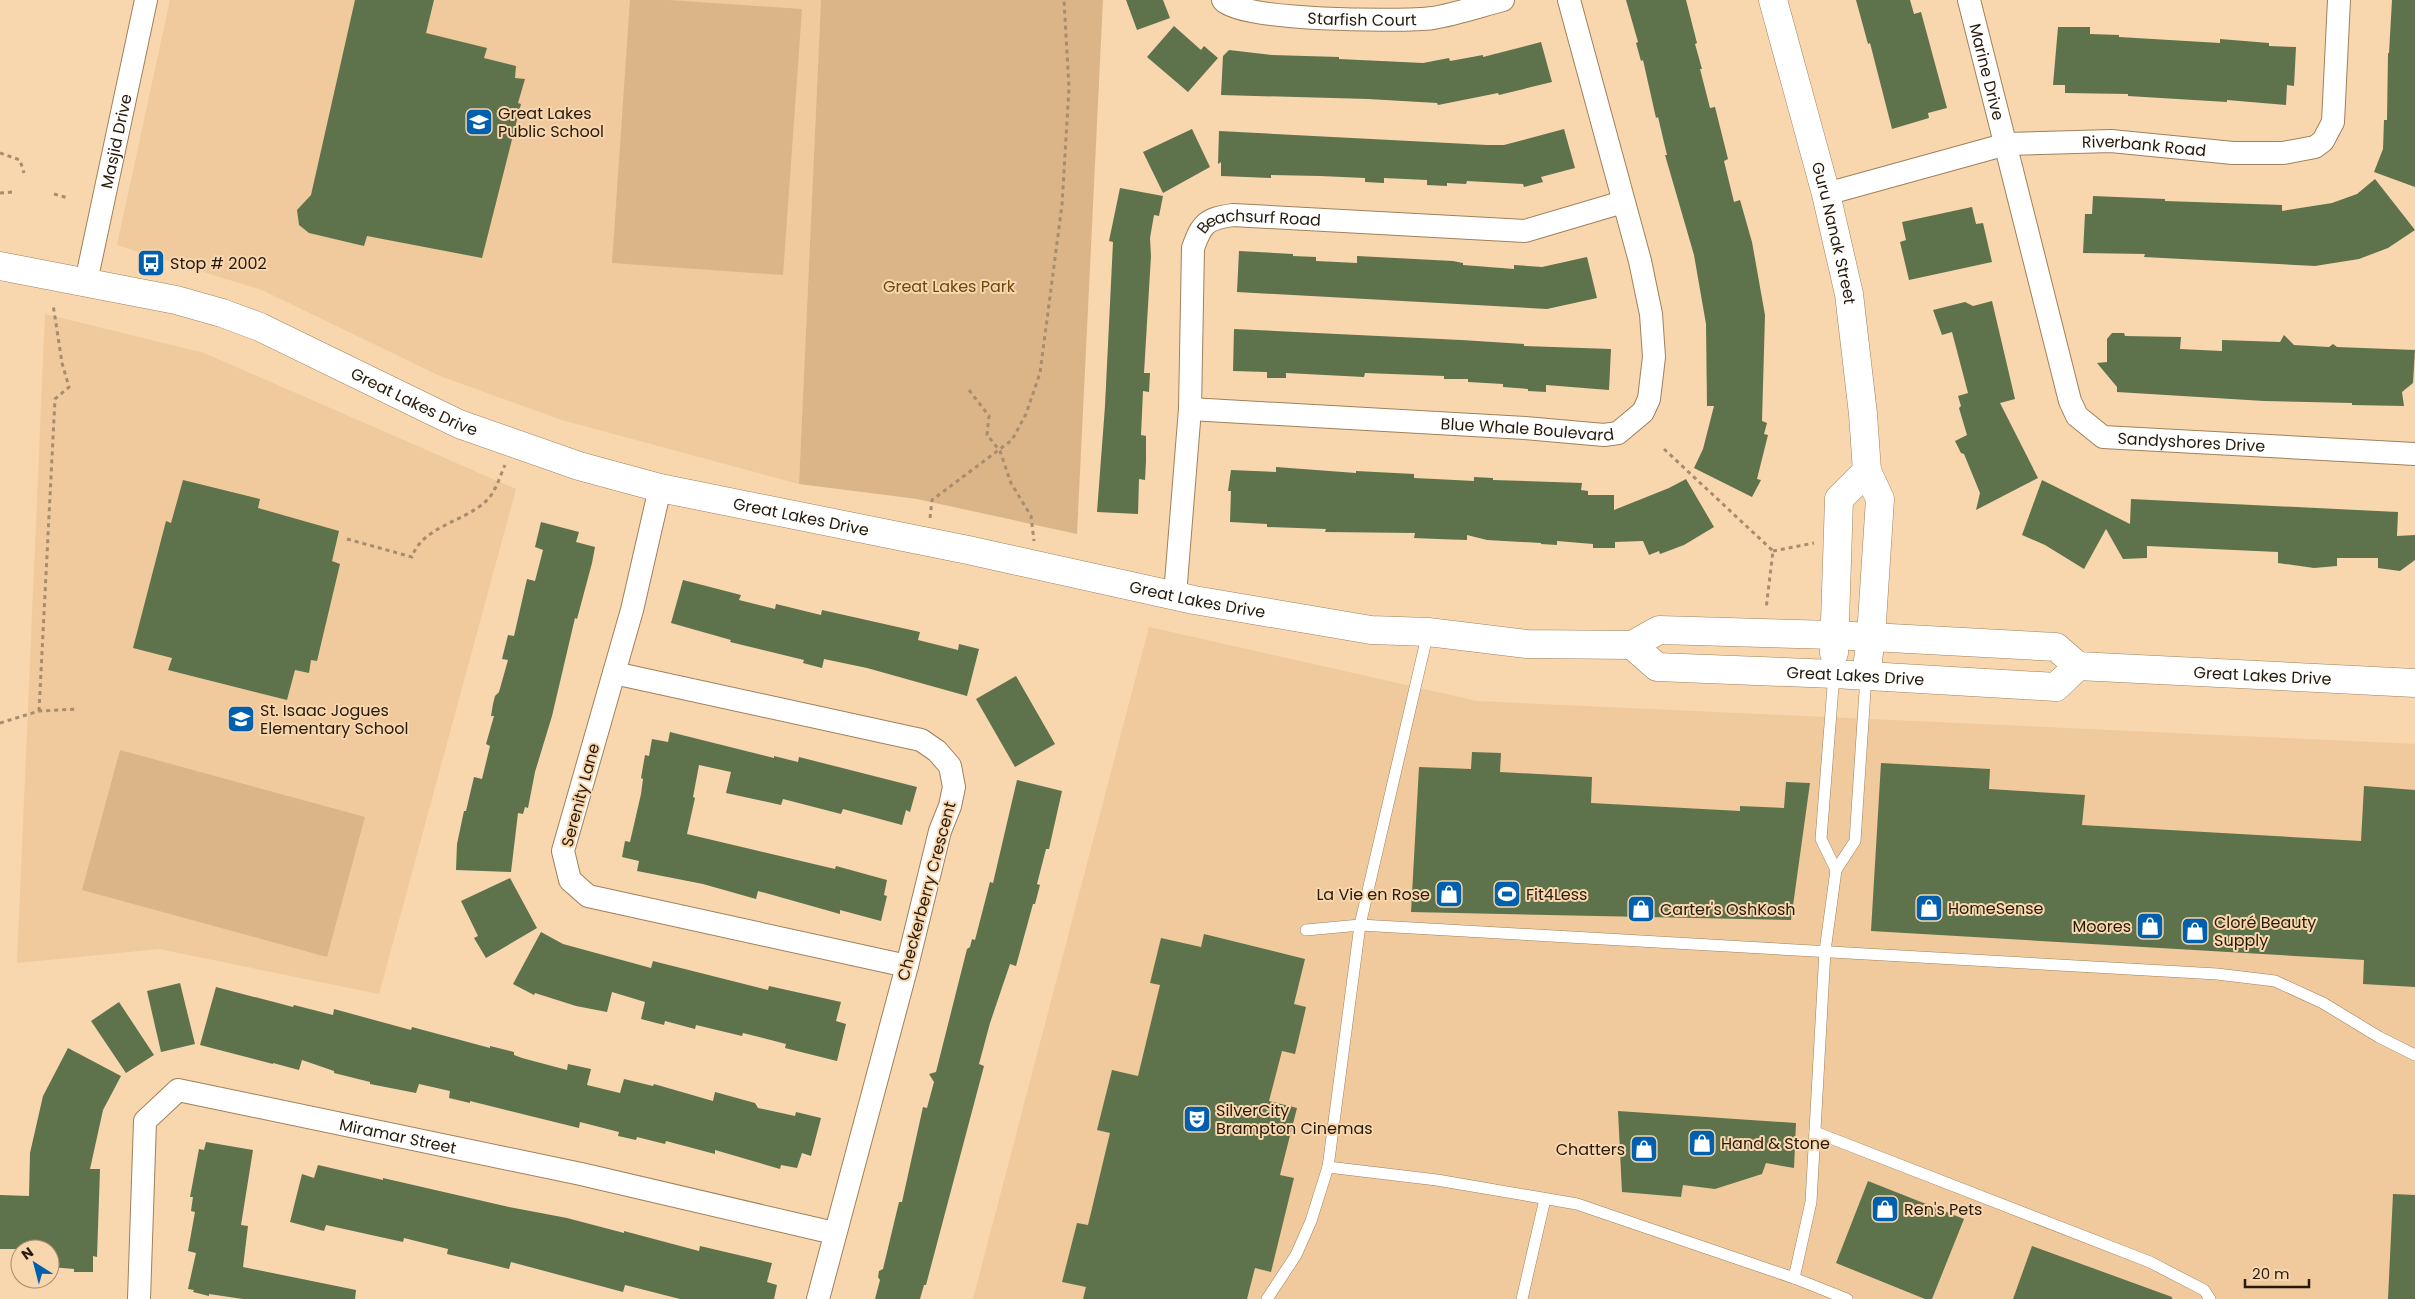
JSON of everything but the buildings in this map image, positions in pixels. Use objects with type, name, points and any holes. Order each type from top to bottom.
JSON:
[{"type":"street","name":"Masjid Drive","points":[[86,282],[146,0]]},
{"type":"street","name":"Starfish Court","points":[[1223,0],[1225,3],[1241,9],[1281,15],[1359,20],[1434,18],[1503,0]]},
{"type":"street","name":"Blue Whale Boulevard","points":[[1190,409],[1525,428],[1588,435],[1618,433],[1642,412],[1649,399],[1654,357],[1651,314],[1640,261],[1569,0]]},
{"type":"street","name":"Guru Nanak Street","points":[[1773,0],[1826,194],[1849,294],[1863,414],[1866,471],[1880,499],[1871,637],[1866,676]]},
{"type":"street","name":"Marine Drive","points":[[1969,0],[2007,144]]},
{"type":"street","name":"Riverbank Road","points":[[1826,194],[2007,144],[2111,141],[2233,153],[2284,153],[2315,147],[2322,141],[2333,122],[2339,0]]},
{"type":"street","name":"Sandyshores Drive","points":[[2007,144],[2070,401],[2077,416],[2087,425],[2103,437],[2415,454]]},
{"type":"street","name":"Beachsurf Road","points":[[1175,596],[1190,409],[1192,248],[1200,228],[1216,218],[1233,215],[1525,231],[1623,202]]},
{"type":"street","name":"Great Lakes Drive","points":[[0,266],[176,300],[222,313],[260,327],[459,424],[579,466],[660,488],[927,541],[1175,596],[1371,630],[1428,632],[1527,644],[1632,645],[1659,630],[1834,635],[2056,647],[2078,666],[2415,684]]},
{"type":"street","points":[[1834,674],[1839,499],[1866,471]]},
{"type":"street","name":"Serenity Lane","points":[[660,488],[632,610],[563,851],[570,880],[588,896],[906,966]]},
{"type":"street","name":"Great Lakes Drive","points":[[1632,645],[1657,667],[1834,674],[2056,687],[2078,666]]},
{"type":"street","name":"Checkerberry Crescent","points":[[614,673],[920,740],[937,751],[950,766],[954,787],[950,806],[940,831],[818,1299]]},
{"type":"street","name":"Miramar Street","points":[[140,1299],[145,1121],[178,1090],[581,1174],[834,1233]]},
{"type":"lane","points":[[1267,1299],[1296,1255],[1311,1221],[1328,1167],[1360,925],[1428,632]]},
{"type":"lane","points":[[1834,674],[1821,839],[1836,870]]},
{"type":"lane","points":[[1794,1278],[1811,1202],[1825,951],[1836,870],[1855,841],[1866,676]]},
{"type":"lane","points":[[1306,930],[1360,925],[2217,974],[2275,981],[2323,1003],[2379,1037],[2415,1055]]},
{"type":"lane","points":[[1815,1132],[2150,1262],[2204,1290],[2210,1299]]},
{"type":"lane","points":[[1328,1167],[1437,1180],[1577,1204],[1794,1278],[1848,1299]]},
{"type":"lane","points":[[1522,1299],[1545,1199]]},
{"type":"path","points":[[927,541],[932,500],[1000,451],[1012,440],[1026,414],[1040,373],[1062,204],[1070,88],[1064,0]]},
{"type":"path","points":[[0,152],[20,160],[24,174]]},
{"type":"path","points":[[0,193],[13,192]]},
{"type":"path","points":[[54,194],[68,198]]},
{"type":"path","points":[[40,711],[55,399],[69,387],[62,362],[53,304]]},
{"type":"path","points":[[969,390],[989,416],[987,435],[1000,451],[1012,483],[1030,516],[1035,564]]},
{"type":"path","points":[[346,539],[412,557],[415,547],[428,536],[486,502],[514,443]]},
{"type":"path","points":[[1664,450],[1773,551]]},
{"type":"path","points":[[1773,551],[1814,543],[1838,551]]},
{"type":"path","points":[[1768,634],[1766,602],[1773,551]]},
{"type":"path","points":[[0,722],[40,711],[78,710]]},
{"type":"shaded area","name":"Great Lakes Public School","points":[[170,0],[821,0],[799,484],[562,420],[440,376],[262,290],[117,245]]},
{"type":"shaded area","name":"St. Isaac Jogues Elementary School","points":[[45,314],[204,353],[516,489],[379,994],[159,949],[17,963]]},
{"type":"shaded area","points":[[1149,627],[1477,701],[2415,744],[2415,1299],[973,1299]]},
{"type":"green space","points":[[630,0],[669,0],[802,9],[783,275],[612,263]]},
{"type":"green space","name":"Great Lakes Park","points":[[821,0],[1103,0],[1077,534],[917,499],[799,484]]},
{"type":"green space","points":[[120,750],[365,817],[327,957],[82,890]]},
{"type":"place","name":"Great Lakes Public School","points":[[479,122]]},
{"type":"place","name":"Stop # 2002","points":[[151,263]]},
{"type":"place","name":"St. Isaac Jogues Elementary School","points":[[241,719]]},
{"type":"place","name":"La Vie en Rose","points":[[1449,894]]},
{"type":"place","name":"Fit4Less","points":[[1507,894]]},
{"type":"place","name":"HomeSense","points":[[1929,908]]},
{"type":"place","name":"Carter's OshKosh","points":[[1641,909]]},
{"type":"place","name":"Moores","points":[[2150,926]]},
{"type":"place","name":"Cloré Beauty Supply","points":[[2195,931]]},
{"type":"place","name":"SilverCity Brampton Cinemas","points":[[1197,1119]]},
{"type":"place","name":"Hand & Stone","points":[[1702,1143]]},
{"type":"place","name":"Chatters","points":[[1644,1149]]},
{"type":"place","name":"Ren's Pets","points":[[1885,1209]]}]
